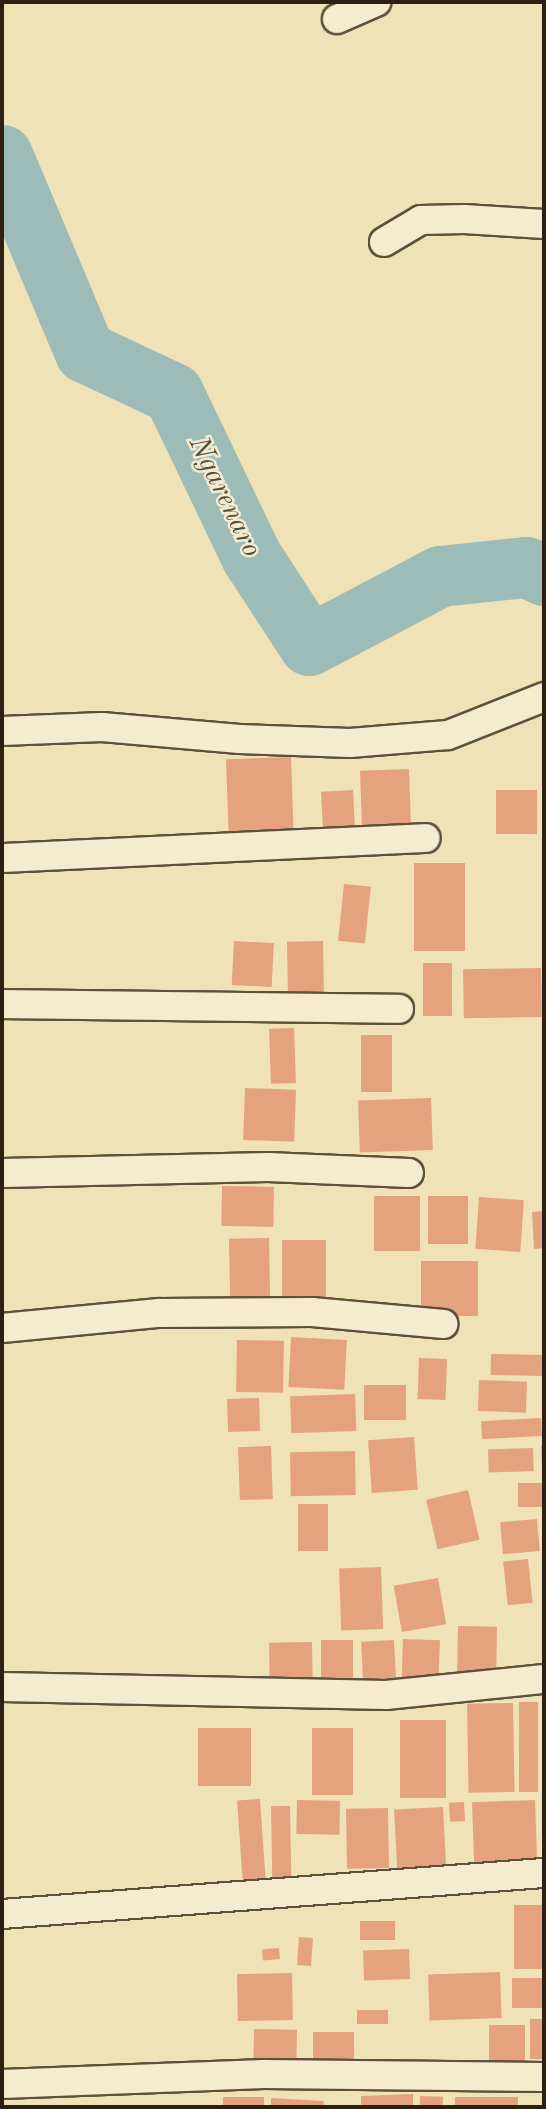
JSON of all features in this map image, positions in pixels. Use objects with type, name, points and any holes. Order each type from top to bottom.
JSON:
[{"type":"street","points":[[337,19],[376,2]]},
{"type":"street","points":[[384,242],[421,220],[464,219],[544,224]]},
{"type":"street","points":[[2,731],[102,727],[239,739],[350,743],[448,735],[544,697]]},
{"type":"street","points":[[2,858],[426,838]]},
{"type":"street","points":[[2,1004],[399,1009]]},
{"type":"street","points":[[2,1173],[268,1167],[408,1173]]},
{"type":"street","points":[[2,1328],[159,1314],[270,1312],[312,1312],[443,1324]]},
{"type":"street","points":[[2,1687],[386,1695],[544,1679]]},
{"type":"street","points":[[2,1914],[544,1874]]},
{"type":"street","points":[[2,2084],[264,2074],[544,2077]]},
{"type":"building","points":[[291,757],[294,831],[229,833],[226,759]]},
{"type":"building","points":[[409,769],[411,829],[362,831],[360,771]]},
{"type":"building","points":[[353,790],[355,829],[323,831],[321,792]]},
{"type":"building","points":[[496,790],[537,790],[537,834],[496,834]]},
{"type":"building","points":[[414,863],[465,863],[465,951],[414,951]]},
{"type":"building","points":[[344,884],[371,887],[365,944],[338,941]]},
{"type":"building","points":[[234,941],[274,943],[272,987],[232,985]]},
{"type":"building","points":[[323,941],[324,996],[288,997],[287,942]]},
{"type":"building","points":[[423,963],[452,963],[452,1016],[423,1016]]},
{"type":"building","points":[[541,968],[542,1017],[464,1018],[463,969]]},
{"type":"building","points":[[294,1028],[296,1083],[271,1084],[269,1029]]},
{"type":"building","points":[[361,1035],[392,1035],[392,1092],[361,1092]]},
{"type":"building","points":[[245,1088],[296,1090],[294,1142],[243,1140]]},
{"type":"building","points":[[431,1098],[433,1150],[360,1153],[358,1101]]},
{"type":"building","points":[[222,1186],[274,1187],[273,1227],[221,1226]]},
{"type":"building","points":[[374,1196],[420,1196],[420,1251],[374,1251]]},
{"type":"building","points":[[428,1196],[468,1196],[468,1244],[428,1244]]},
{"type":"building","points":[[479,1197],[524,1200],[520,1252],[475,1249]]},
{"type":"building","points":[[544,1211],[544,1248],[534,1249],[532,1212]]},
{"type":"building","points":[[269,1238],[270,1300],[230,1301],[229,1239]]},
{"type":"building","points":[[282,1240],[326,1240],[326,1302],[282,1302]]},
{"type":"building","points":[[421,1261],[478,1261],[478,1316],[421,1316]]},
{"type":"building","points":[[291,1337],[347,1340],[344,1390],[288,1387]]},
{"type":"building","points":[[237,1340],[284,1341],[283,1393],[236,1392]]},
{"type":"building","points":[[491,1354],[544,1355],[544,1376],[491,1375]]},
{"type":"building","points":[[419,1358],[447,1359],[446,1400],[418,1399]]},
{"type":"building","points":[[479,1380],[527,1382],[526,1413],[478,1411]]},
{"type":"building","points":[[364,1385],[406,1385],[406,1420],[364,1420]]},
{"type":"building","points":[[355,1394],[356,1431],[291,1433],[290,1396]]},
{"type":"building","points":[[259,1398],[260,1431],[228,1432],[227,1399]]},
{"type":"building","points":[[541,1418],[542,1436],[482,1439],[481,1421]]},
{"type":"building","points":[[414,1437],[418,1490],[372,1493],[368,1440]]},
{"type":"building","points":[[271,1446],[273,1499],[240,1500],[238,1447]]},
{"type":"building","points":[[541,1446],[544,1446],[544,1465],[542,1465]]},
{"type":"building","points":[[533,1448],[534,1471],[489,1473],[488,1450]]},
{"type":"building","points":[[355,1451],[356,1495],[291,1496],[290,1452]]},
{"type":"building","points":[[518,1483],[544,1483],[544,1507],[518,1507]]},
{"type":"building","points":[[468,1490],[479,1540],[438,1549],[426,1500]]},
{"type":"building","points":[[298,1504],[328,1504],[328,1551],[298,1551]]},
{"type":"building","points":[[537,1519],[540,1551],[503,1554],[500,1522]]},
{"type":"building","points":[[528,1559],[533,1603],[508,1605],[503,1562]]},
{"type":"building","points":[[381,1567],[383,1629],[341,1630],[339,1568]]},
{"type":"building","points":[[438,1578],[446,1624],[402,1632],[394,1586]]},
{"type":"building","points":[[458,1626],[497,1627],[496,1679],[457,1678]]},
{"type":"building","points":[[403,1639],[440,1640],[439,1679],[402,1678]]},
{"type":"building","points":[[321,1640],[353,1640],[353,1686],[321,1686]]},
{"type":"building","points":[[394,1640],[396,1678],[363,1680],[361,1642]]},
{"type":"building","points":[[312,1642],[313,1684],[270,1685],[269,1643]]},
{"type":"building","points":[[519,1702],[538,1702],[538,1792],[519,1792]]},
{"type":"building","points":[[513,1703],[515,1792],[469,1793],[467,1704]]},
{"type":"building","points":[[400,1720],[446,1720],[446,1798],[400,1798]]},
{"type":"building","points":[[198,1728],[251,1728],[251,1786],[198,1786]]},
{"type":"building","points":[[312,1728],[353,1728],[353,1795],[312,1795]]},
{"type":"building","points":[[260,1799],[266,1885],[243,1886],[237,1801]]},
{"type":"building","points":[[297,1800],[340,1801],[339,1835],[296,1834]]},
{"type":"building","points":[[535,1800],[537,1871],[475,1873],[472,1802]]},
{"type":"building","points":[[464,1802],[465,1821],[450,1822],[449,1803]]},
{"type":"building","points":[[271,1806],[290,1806],[291,1885],[272,1885]]},
{"type":"building","points":[[443,1807],[447,1875],[398,1877],[394,1810]]},
{"type":"building","points":[[388,1808],[389,1868],[347,1869],[346,1809]]},
{"type":"building","points":[[514,1905],[544,1905],[544,1969],[514,1969]]},
{"type":"building","points":[[360,1921],[395,1921],[395,1940],[360,1940]]},
{"type":"building","points":[[299,1937],[313,1938],[311,1966],[297,1965]]},
{"type":"building","points":[[279,1948],[280,1959],[263,1960],[262,1949]]},
{"type":"building","points":[[409,1949],[410,1979],[364,1981],[363,1951]]},
{"type":"building","points":[[500,1972],[502,2018],[430,2020],[428,1975]]},
{"type":"building","points":[[292,1973],[293,2020],[238,2021],[237,1974]]},
{"type":"building","points":[[512,1978],[544,1978],[544,2008],[512,2008]]},
{"type":"building","points":[[357,2010],[388,2010],[388,2024],[357,2024]]},
{"type":"building","points":[[530,2019],[544,2019],[544,2059],[530,2059]]},
{"type":"building","points":[[489,2025],[525,2025],[525,2069],[489,2069]]},
{"type":"building","points":[[254,2029],[297,2030],[296,2070],[253,2069]]},
{"type":"building","points":[[313,2032],[354,2032],[354,2067],[313,2067]]},
{"type":"building","points":[[413,2094],[413,2107],[361,2107],[361,2096]]},
{"type":"building","points":[[420,2096],[443,2097],[443,2107],[420,2107]]},
{"type":"building","points":[[223,2097],[264,2097],[264,2107],[223,2107]]},
{"type":"building","points":[[455,2097],[518,2097],[518,2107],[455,2107]]},
{"type":"building","points":[[271,2098],[324,2101],[323,2107],[271,2107]]},
{"type":"waterway","name":"Ngarenaro","points":[[2,155],[85,352],[173,393],[251,556],[309,645],[440,576],[526,567],[544,575]]}]
